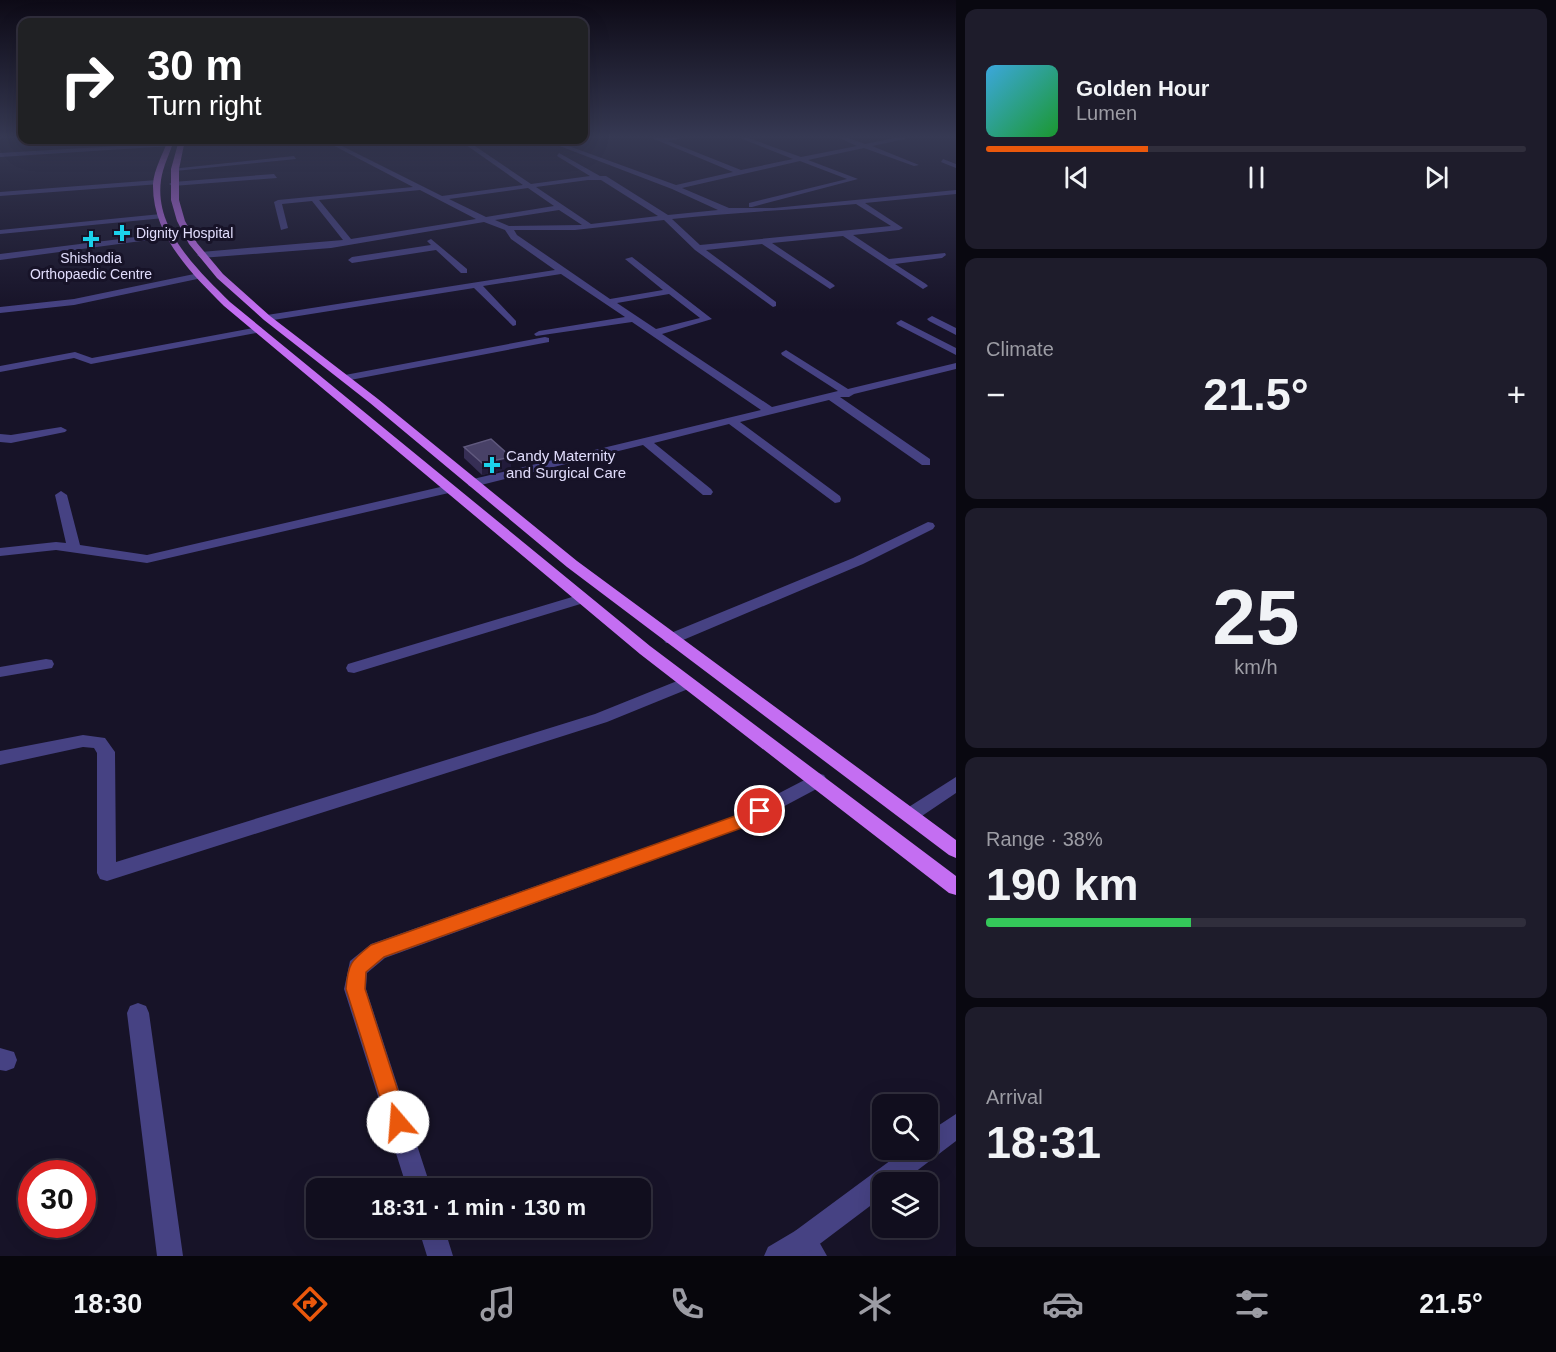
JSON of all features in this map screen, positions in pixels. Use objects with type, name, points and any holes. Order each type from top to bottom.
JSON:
[{"type":"main road","points":[[158,195],[161,216],[168,235],[199,276],[259,330],[582,599],[687,683],[818,780],[956,887]]},
{"type":"main road","points":[[175,195],[181,221],[201,255],[220,276],[267,318],[345,378],[572,564],[956,850]]},
{"type":"street","points":[[284,228],[276,202],[350,195]]},
{"type":"street","points":[[434,195],[483,219],[508,228],[590,226],[732,210],[774,210],[930,195]]},
{"type":"street","points":[[441,198],[466,195]]},
{"type":"street","points":[[544,195],[590,226]]},
{"type":"street","points":[[629,195],[665,217],[698,248],[773,304]]},
{"type":"street","points":[[694,195],[732,210],[795,195]]},
{"type":"street","points":[[314,198],[348,242]]},
{"type":"street","points":[[698,248],[899,228],[858,202]]},
{"type":"street","points":[[201,255],[313,247],[562,207]]},
{"type":"street","points":[[0,232],[161,216]]},
{"type":"street","points":[[508,228],[514,237],[562,271],[771,412]]},
{"type":"street","points":[[419,230],[464,271]]},
{"type":"street","points":[[844,233],[923,286]]},
{"type":"street","points":[[0,257],[168,235]]},
{"type":"street","points":[[763,241],[830,286]]},
{"type":"street","points":[[352,260],[437,247]]},
{"type":"street","points":[[887,262],[942,255]]},
{"type":"street","points":[[629,259],[707,319],[654,333]]},
{"type":"street","points":[[267,318],[562,271]]},
{"type":"street","points":[[0,310],[74,302],[199,276]]},
{"type":"street","points":[[477,286],[513,323]]},
{"type":"street","points":[[608,302],[670,291]]},
{"type":"street","points":[[345,378],[633,319]]},
{"type":"street","points":[[932,319],[956,332]]},
{"type":"street","points":[[901,323],[956,352]]},
{"type":"street","points":[[0,369],[75,355],[91,361],[259,330]]},
{"type":"street","points":[[786,353],[849,394]]},
{"type":"street","points":[[473,483],[849,394],[956,366]]},
{"type":"street","points":[[832,398],[926,462]]},
{"type":"street","points":[[732,421],[835,499]]},
{"type":"street","points":[[0,438],[11,439],[61,430]]},
{"type":"street","points":[[645,441],[707,492]]},
{"type":"street","points":[[0,552],[56,546],[147,559],[449,489]]},
{"type":"street","points":[[61,495],[74,549]]},
{"type":"street","points":[[671,639],[858,561],[928,526]]},
{"type":"street","points":[[354,668],[582,599]]},
{"type":"street","points":[[0,672],[46,664]]},
{"type":"street","points":[[0,758],[83,741],[99,742],[106,752],[107,873],[601,718],[687,683]]},
{"type":"street","points":[[415,1178],[356,989],[357,968],[378,951],[741,821],[818,780]]},
{"type":"street","points":[[910,815],[956,784]]},
{"type":"street","points":[[138,1013],[170,1256]]},
{"type":"street","points":[[938,1139],[956,1126]]},
{"type":"street","points":[[777,1256],[809,1248],[912,1160]]},
{"type":"street","points":[[434,1238],[440,1256]]},
{"type":"building","points":[[491,439],[511,457],[482,463],[464,447]]},
{"type":"place","name":"Dignity Hospital","points":[[122,233]]},
{"type":"place","name":"Shishodia Orthopaedic Centre","points":[[91,239]]},
{"type":"place","name":"Candy Maternity and Surgical Care","points":[[492,465]]},
{"type":"route","points":[[398,1122],[356,989],[357,968],[378,951],[741,821],[760,811]]}]
